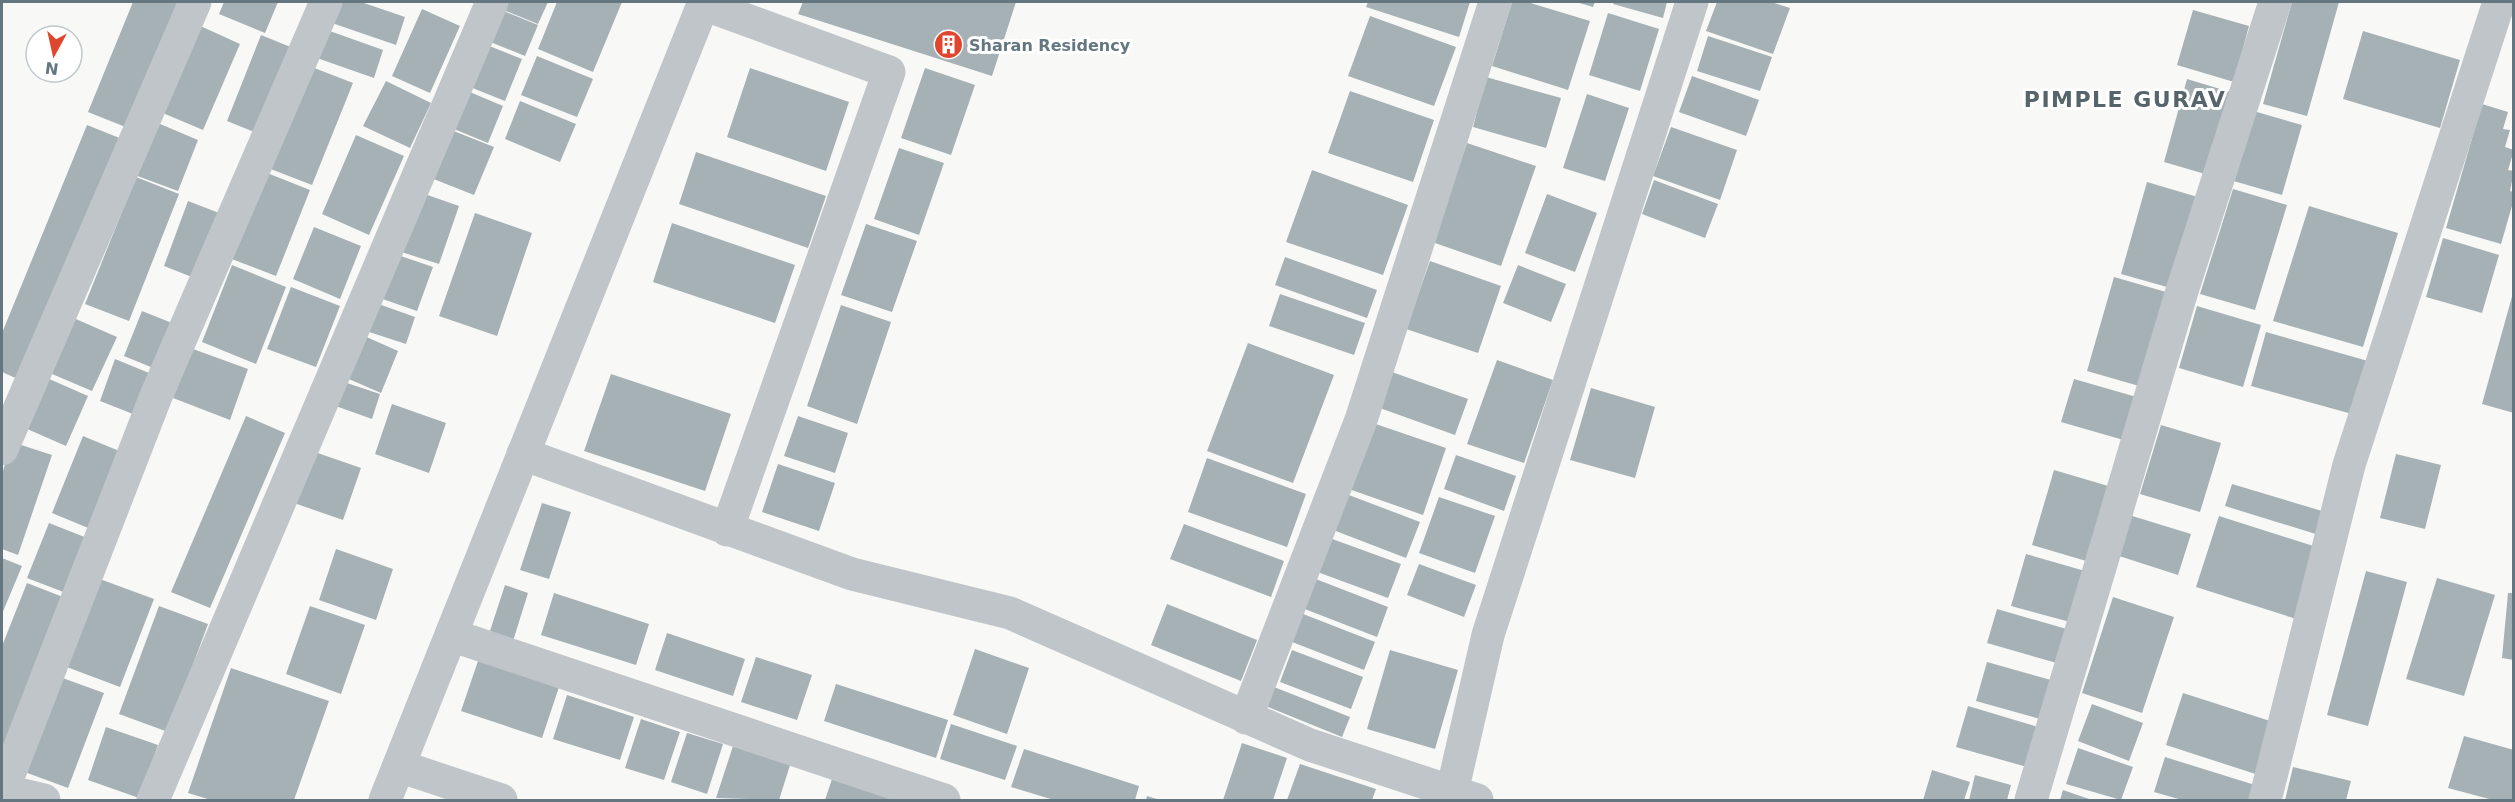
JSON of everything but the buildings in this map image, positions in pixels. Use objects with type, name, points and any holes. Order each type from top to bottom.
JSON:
[{"type":"street","points":[[2,448],[195,2]]},
{"type":"street","points":[[44,801],[2,790],[156,396],[326,2]]},
{"type":"street","points":[[153,801],[492,2]]},
{"type":"street","points":[[1246,718],[1361,420],[1495,2]]},
{"type":"street","points":[[523,454],[852,574],[1010,613],[1310,745],[1465,796],[1488,635],[1692,2]]},
{"type":"street","points":[[2031,801],[2178,305],[2275,2]]},
{"type":"street","points":[[2265,801],[2349,465],[2499,2]]},
{"type":"street","points":[[385,801],[703,3],[889,72],[727,530]]},
{"type":"street","points":[[451,634],[944,801]]},
{"type":"street","points":[[399,766],[501,801]]},
{"type":"place","name":"Sharan Residency","points":[[948,45]]},
{"type":"district","name":"PIMPLE GURAV","points":[[2125,99]]}]
